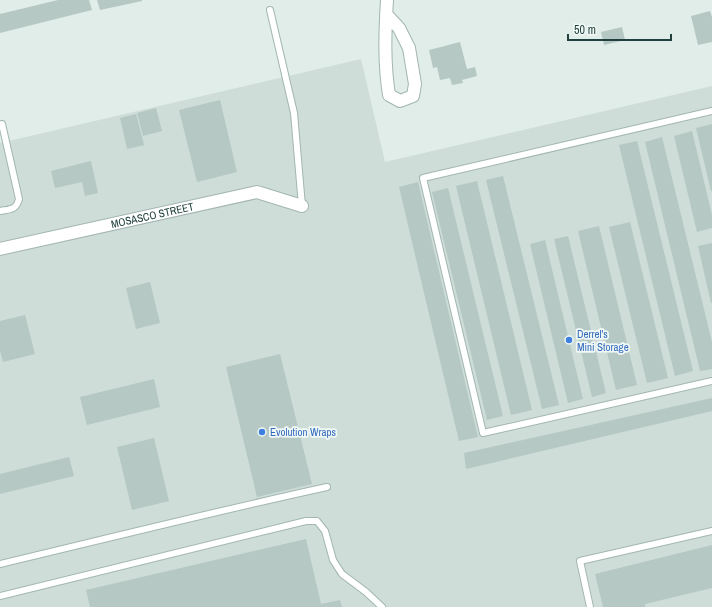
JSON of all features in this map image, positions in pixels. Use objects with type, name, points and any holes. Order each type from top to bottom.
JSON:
[{"type":"street","points":[[386,14],[399,28],[409,48],[415,84],[412,96],[400,101],[389,95],[385,39],[386,14],[387,0]]},
{"type":"street","name":"MOSASCO STREET","points":[[0,249],[257,192],[302,206]]},
{"type":"lane","points":[[270,10],[294,113],[302,206]]},
{"type":"lane","points":[[712,111],[423,178],[483,433],[712,381]]},
{"type":"lane","points":[[0,211],[13,208],[17,205],[19,199],[2,124]]},
{"type":"lane","points":[[0,564],[237,506],[327,487]]},
{"type":"lane","points":[[0,596],[306,521],[317,521],[325,532],[333,560],[342,574],[366,592],[382,607]]},
{"type":"lane","points":[[590,607],[580,561],[712,531]]},
{"type":"shaded area","points":[[361,59],[385,162],[712,86],[712,607],[0,607],[0,143]]},
{"type":"building","points":[[58,0],[89,0],[92,10],[0,33],[0,14]]},
{"type":"building","points":[[97,0],[142,0],[142,1],[100,10]]},
{"type":"building","points":[[710,11],[712,17],[712,42],[698,45],[691,16]]},
{"type":"building","points":[[622,27],[625,40],[604,45],[601,32]]},
{"type":"building","points":[[460,42],[467,69],[475,67],[477,76],[462,80],[463,83],[452,85],[450,78],[440,80],[437,67],[433,68],[429,50]]},
{"type":"building","points":[[220,100],[237,172],[197,182],[179,110]]},
{"type":"building","points":[[156,108],[162,131],[143,136],[137,113]]},
{"type":"building","points":[[136,114],[144,145],[127,149],[120,118]]},
{"type":"building","points":[[712,124],[712,191],[711,191],[696,128]]},
{"type":"building","points":[[692,131],[712,215],[712,228],[697,232],[674,136]]},
{"type":"building","points":[[662,137],[712,342],[712,369],[700,371],[645,142]]},
{"type":"building","points":[[637,141],[693,371],[675,376],[619,145]]},
{"type":"building","points":[[91,161],[98,193],[85,196],[82,182],[55,188],[51,171]]},
{"type":"building","points":[[503,176],[559,405],[542,409],[486,180]]},
{"type":"building","points":[[477,181],[532,410],[511,415],[456,186]]},
{"type":"building","points":[[418,182],[478,437],[459,441],[399,187]]},
{"type":"building","points":[[448,188],[503,416],[487,420],[432,192]]},
{"type":"building","points":[[630,222],[668,378],[647,383],[609,227]]},
{"type":"building","points":[[599,226],[637,385],[616,390],[578,231]]},
{"type":"building","points":[[568,236],[606,393],[592,397],[554,239]]},
{"type":"building","points":[[545,240],[583,399],[568,403],[530,244]]},
{"type":"building","points":[[712,243],[712,303],[711,303],[698,246]]},
{"type":"building","points":[[150,282],[160,323],[136,329],[126,288]]},
{"type":"building","points":[[25,315],[35,354],[3,362],[0,351],[0,321]]},
{"type":"building","points":[[280,354],[312,484],[257,497],[226,367]]},
{"type":"building","points":[[154,379],[160,407],[87,425],[80,397]]},
{"type":"building","points":[[712,398],[712,411],[466,469],[464,453]]},
{"type":"building","points":[[154,438],[169,501],[132,510],[117,447]]},
{"type":"building","points":[[69,457],[74,476],[0,494],[0,474]]},
{"type":"building","points":[[306,539],[321,604],[340,600],[342,607],[90,607],[86,590]]},
{"type":"building","points":[[712,545],[712,588],[645,604],[645,607],[603,607],[595,574]]},
{"type":"place","name":"Derrel's Mini Storage","points":[[569,340]]},
{"type":"place","name":"Evolution Wraps","points":[[262,432]]}]
